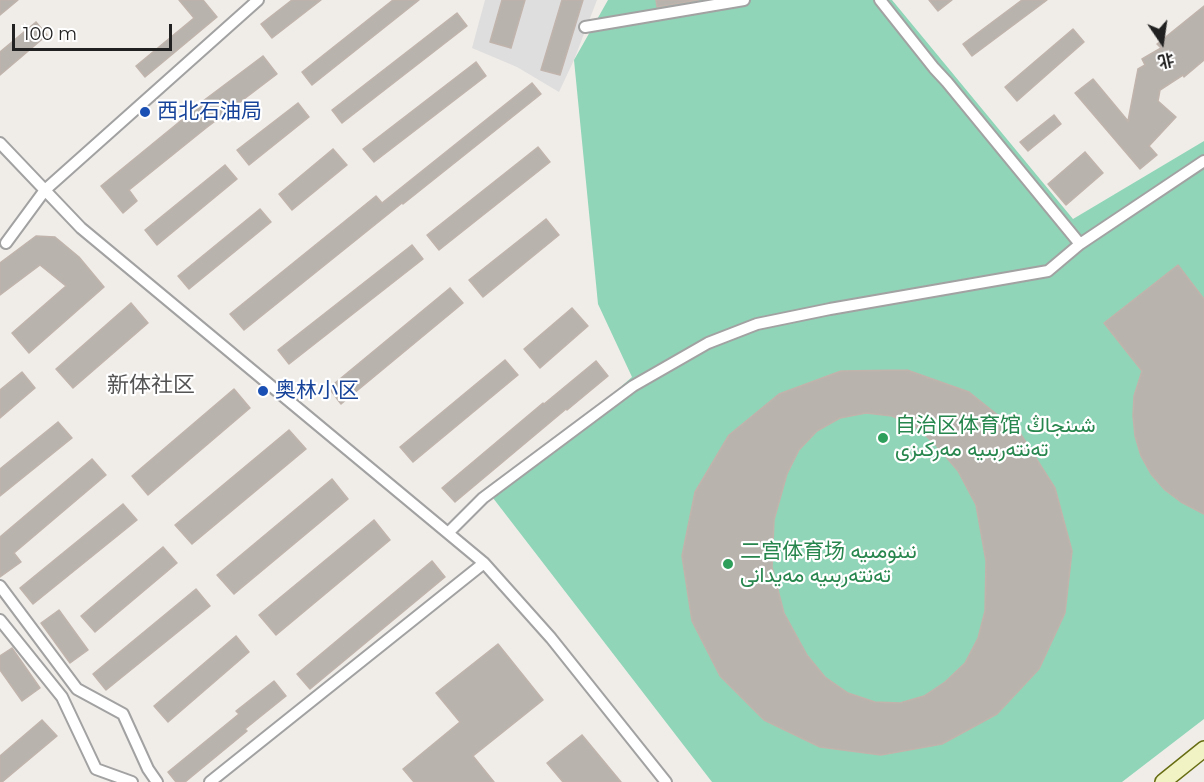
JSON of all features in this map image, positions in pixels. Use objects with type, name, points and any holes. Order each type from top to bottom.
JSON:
[{"type":"main road","points":[[1163,782],[1204,749]]},
{"type":"street","points":[[6,243],[45,190],[258,0]]},
{"type":"street","points":[[585,27],[744,0]]},
{"type":"street","points":[[880,0],[1080,244]]},
{"type":"street","points":[[0,143],[81,228],[484,562],[551,638],[666,782]]},
{"type":"street","points":[[448,533],[483,498],[633,386],[708,343],[757,324],[1048,270],[1080,244],[1204,161]]},
{"type":"street","points":[[210,782],[484,562]]},
{"type":"street","points":[[0,586],[77,689],[123,714],[148,769],[157,782]]},
{"type":"street","points":[[0,620],[62,697],[96,769],[132,782]]},
{"type":"shaded area","points":[[485,0],[597,0],[559,92],[517,67],[472,48]]},
{"type":"green space","name":"自治区体育馆 شىنجاڭ تەنتەربىيە مەركىزى","points":[[608,0],[892,0],[1073,219],[1204,141],[1204,719],[1122,782],[712,782],[493,498],[632,377],[598,304],[574,60]]},
{"type":"building","points":[[0,0],[18,0],[0,15]]},
{"type":"building","points":[[179,0],[203,0],[217,17],[145,77],[136,66],[194,18]]},
{"type":"building","points":[[292,0],[321,0],[272,38],[261,24]]},
{"type":"building","points":[[393,0],[419,0],[312,85],[302,72]]},
{"type":"building","points":[[502,0],[525,0],[511,48],[490,42]]},
{"type":"building","points":[[562,0],[583,0],[560,75],[541,70]]},
{"type":"building","points":[[656,0],[699,0],[657,7]]},
{"type":"building","points":[[929,0],[952,0],[938,11]]},
{"type":"building","points":[[1022,0],[1047,0],[972,56],[963,44]]},
{"type":"building","points":[[1204,6],[1204,60],[1184,77],[1183,75],[1160,90],[1158,101],[1176,117],[1149,146],[1157,155],[1140,169],[1075,93],[1093,79],[1128,121],[1138,69],[1145,65],[1142,59],[1161,48],[1157,44]]},
{"type":"building","points":[[457,13],[467,26],[342,123],[332,110]]},
{"type":"building","points":[[36,22],[47,35],[0,75],[0,52]]},
{"type":"building","points":[[1073,29],[1084,42],[1017,101],[1005,87]]},
{"type":"building","points":[[263,56],[277,74],[129,190],[137,201],[123,213],[101,186],[199,104]]},
{"type":"building","points":[[476,62],[486,76],[374,162],[363,149]]},
{"type":"building","points":[[532,83],[541,94],[244,330],[230,314],[376,196],[382,203]]},
{"type":"building","points":[[298,103],[309,117],[249,165],[237,150]]},
{"type":"building","points":[[1054,115],[1061,124],[1028,151],[1020,142]]},
{"type":"building","points":[[538,147],[550,162],[439,250],[427,235]]},
{"type":"building","points":[[333,149],[347,165],[292,210],[279,194]]},
{"type":"building","points":[[1085,152],[1103,173],[1066,205],[1048,184]]},
{"type":"building","points":[[225,165],[237,179],[157,245],[145,230]]},
{"type":"building","points":[[260,209],[271,222],[189,289],[178,276]]},
{"type":"building","points":[[546,219],[559,235],[483,297],[469,280]]},
{"type":"building","points":[[36,236],[55,237],[79,257],[104,287],[29,353],[12,333],[66,286],[40,265],[0,295],[0,263]]},
{"type":"building","points":[[412,245],[423,259],[289,364],[278,350]]},
{"type":"building","points":[[1178,265],[1204,299],[1204,514],[1181,502],[1165,490],[1151,474],[1141,456],[1135,436],[1133,416],[1134,396],[1142,371],[1104,323]]},
{"type":"building","points":[[450,288],[463,303],[341,404],[329,388]]},
{"type":"building","points":[[131,303],[148,323],[73,388],[56,369]]},
{"type":"building","points":[[572,308],[588,326],[540,368],[524,349]]},
{"type":"building","points":[[505,360],[518,375],[413,462],[400,447]]},
{"type":"building","points":[[596,361],[608,376],[567,410],[455,502],[442,488],[543,403]]},
{"type":"building","name":"二宫体育场 نىنومىيە تەنتەربىيە مەيدانى","points":[[907,370],[969,392],[1020,433],[1055,488],[1072,551],[1065,613],[1039,669],[997,714],[942,744],[881,755],[820,747],[764,720],[720,676],[692,621],[682,556],[695,492],[729,435],[779,394],[841,371]],"holes":[[[866,413],[892,416],[916,427],[936,445],[958,471],[976,505],[986,561],[985,611],[978,638],[965,663],[945,682],[924,696],[900,703],[875,702],[848,693],[825,677],[807,655],[784,613],[772,567],[774,520],[787,474],[799,450],[817,431],[840,418]]]},
{"type":"building","points":[[22,372],[35,388],[0,418],[0,390]]},
{"type":"building","points":[[234,389],[250,408],[148,495],[132,476]]},
{"type":"building","points":[[58,422],[72,438],[0,496],[0,469]]},
{"type":"building","points":[[289,430],[306,449],[192,544],[175,525]]},
{"type":"building","points":[[92,459],[106,475],[14,553],[21,562],[0,577],[0,537]]},
{"type":"building","points":[[332,479],[348,499],[234,594],[217,575]]},
{"type":"building","points":[[123,504],[137,520],[33,604],[20,588]]},
{"type":"building","points":[[374,520],[390,540],[276,635],[259,615]]},
{"type":"building","points":[[163,547],[177,563],[95,632],[81,616]]},
{"type":"building","points":[[432,561],[445,577],[310,689],[297,674]]},
{"type":"building","points":[[196,589],[210,606],[106,690],[93,674]]},
{"type":"building","points":[[59,610],[88,650],[70,663],[41,623]]},
{"type":"building","points":[[236,636],[249,652],[168,722],[154,706]]},
{"type":"building","points":[[498,644],[543,700],[473,756],[494,782],[414,782],[403,769],[460,722],[436,693]]},
{"type":"building","points":[[12,648],[40,688],[22,701],[0,670],[0,656]]},
{"type":"building","points":[[274,681],[286,696],[185,782],[176,782],[168,772],[239,714],[236,711]]},
{"type":"building","points":[[42,720],[57,736],[0,782],[0,756]]},
{"type":"building","points":[[582,735],[621,782],[563,782],[547,763]]},
{"type":"place","name":"西北石油局","points":[[145,112]]},
{"type":"place","name":"奥林小区","points":[[263,391]]},
{"type":"place","name":"自治区体育馆 شىنجاڭ تەنتەربىيە مەركىزى","points":[[883,438]]},
{"type":"place","name":"二宫体育场 نىنومىيە تەنتەربىيە مەيدانى","points":[[728,564]]},
{"type":"district","name":"新体社区","points":[[151,386]]}]
